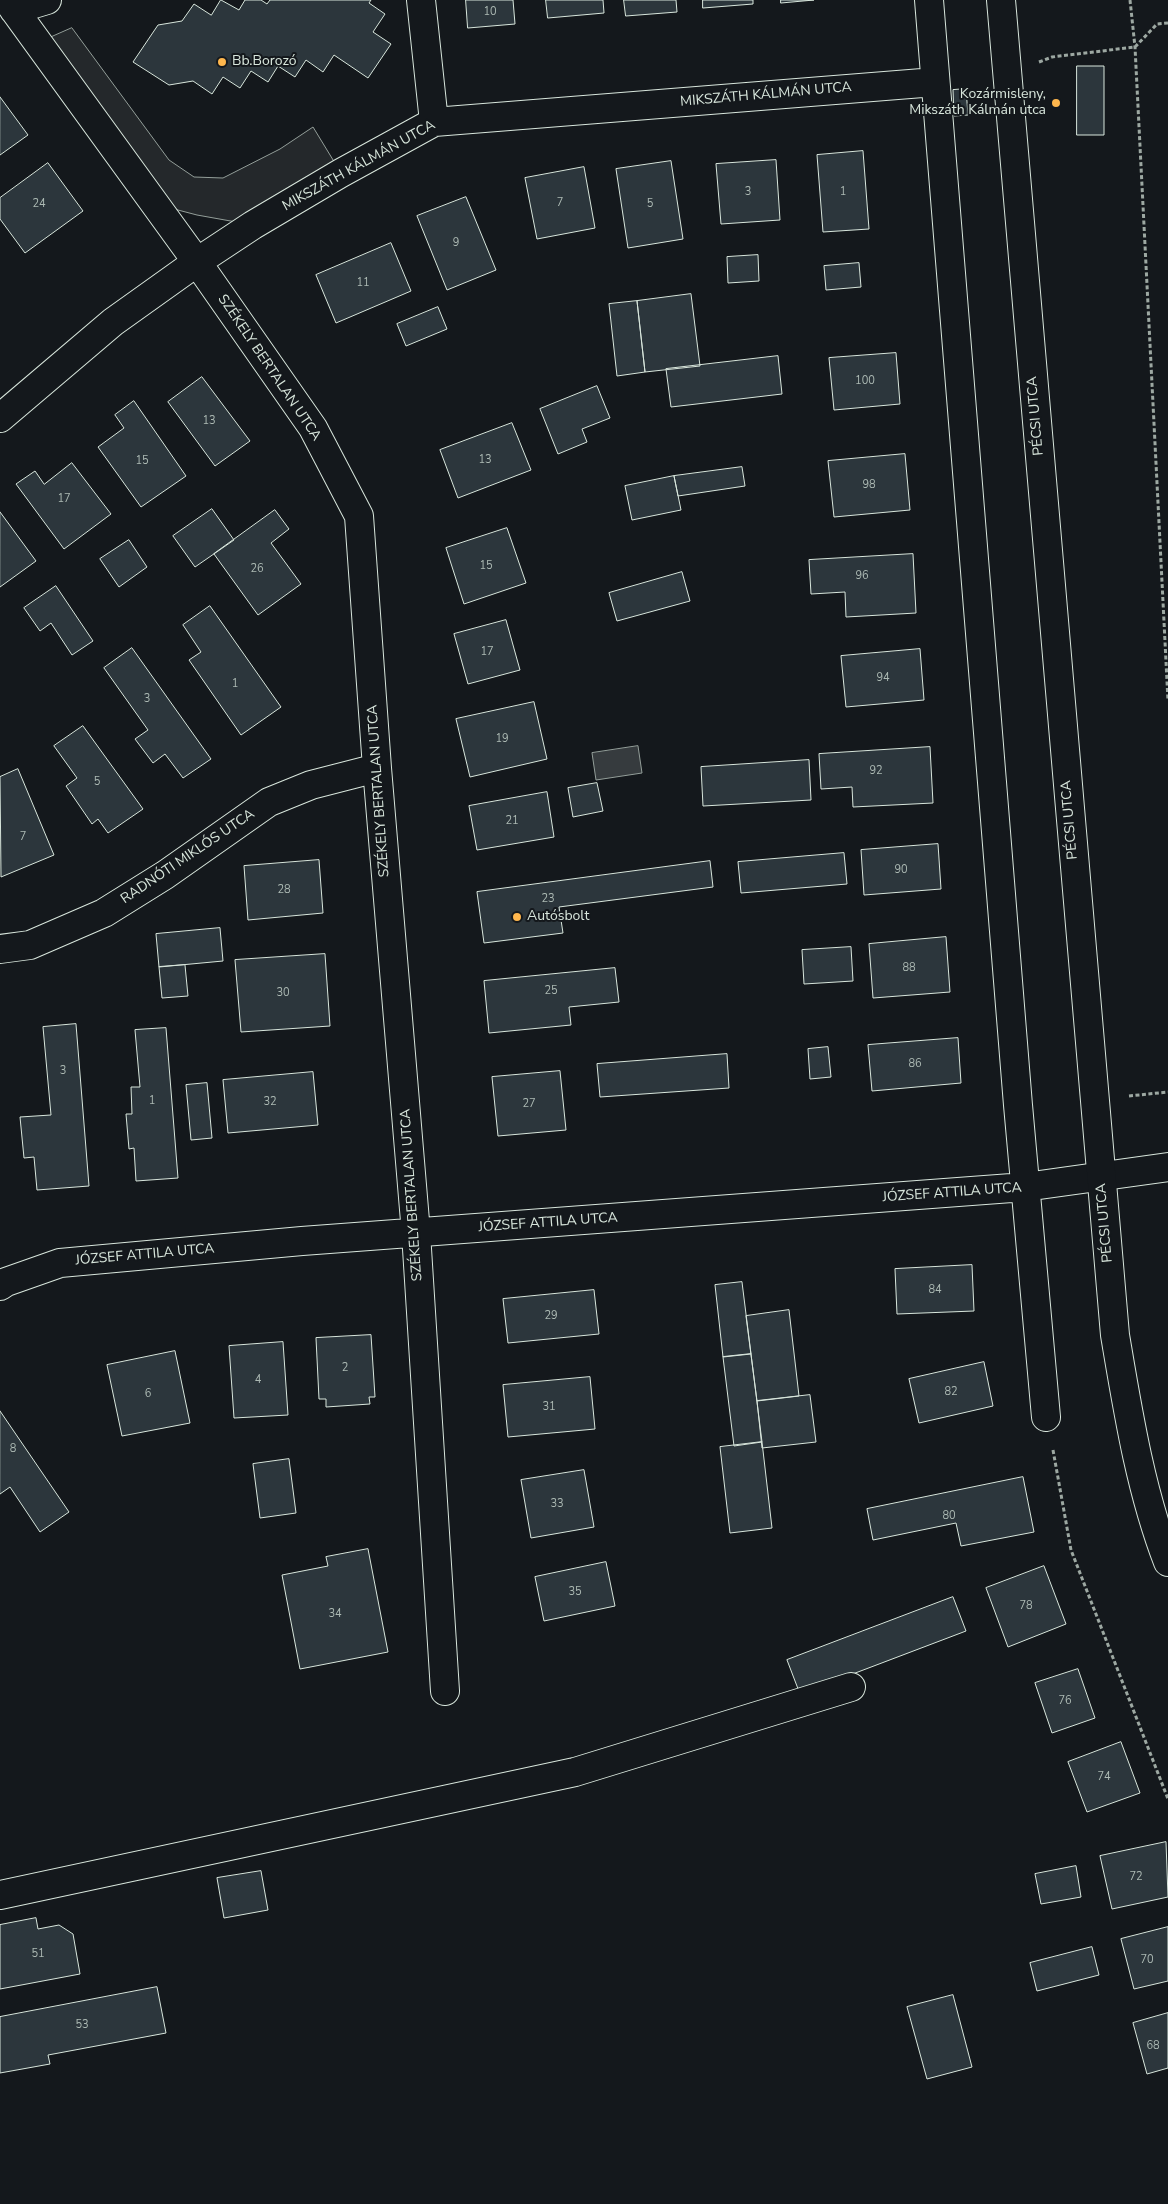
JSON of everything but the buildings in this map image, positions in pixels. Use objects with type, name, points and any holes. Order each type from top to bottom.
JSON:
[{"type":"street","points":[[11,5],[47,0]]},
{"type":"street","points":[[421,0],[434,122]]},
{"type":"street","points":[[929,0],[1025,1188],[1046,1417]]},
{"type":"street","name":"PÉCSI UTCA","points":[[1001,0],[1114,1335],[1131,1431],[1154,1525],[1168,1562]]},
{"type":"street","name":"SZÉKELY BERTALAN UTCA","points":[[11,5],[197,262],[312,428],[360,516],[377,768],[416,1233],[445,1691]]},
{"type":"street","name":"MIKSZÁTH KÁLMÁN UTCA","points":[[0,418],[112,322],[197,262],[253,225],[340,173],[434,122],[935,82]]},
{"type":"street","name":"RADNÓTI MIKLÓS UTCA","points":[[0,949],[30,945],[104,913],[165,875],[269,802],[311,785],[377,768]]},
{"type":"street","name":"JÓZSEF ATTILA UTCA","points":[[0,1286],[6,1282],[60,1263],[416,1233],[1025,1188],[1168,1167]]},
{"type":"street","points":[[0,1895],[575,1772],[851,1687]]},
{"type":"path","points":[[1130,0],[1135,47],[1168,701]]},
{"type":"path","points":[[1007,72],[1052,58],[1135,47],[1157,24],[1168,23]]},
{"type":"path","points":[[1046,1417],[1071,1550],[1168,1799]]},
{"type":"shaded area","points":[[72,28],[169,160],[194,177],[223,178],[280,149],[313,127],[341,173],[253,225],[197,215],[155,204],[38,43]]},
{"type":"shaded area","points":[[638,746],[642,773],[596,780],[592,753]]},
{"type":"place","name":"Bb.Borozó","points":[[222,62]]},
{"type":"place","name":"Kozármisleny, Mikszáth Kálmán utca","points":[[1056,103]]},
{"type":"place","name":"Autósbolt","points":[[517,917]]}]
